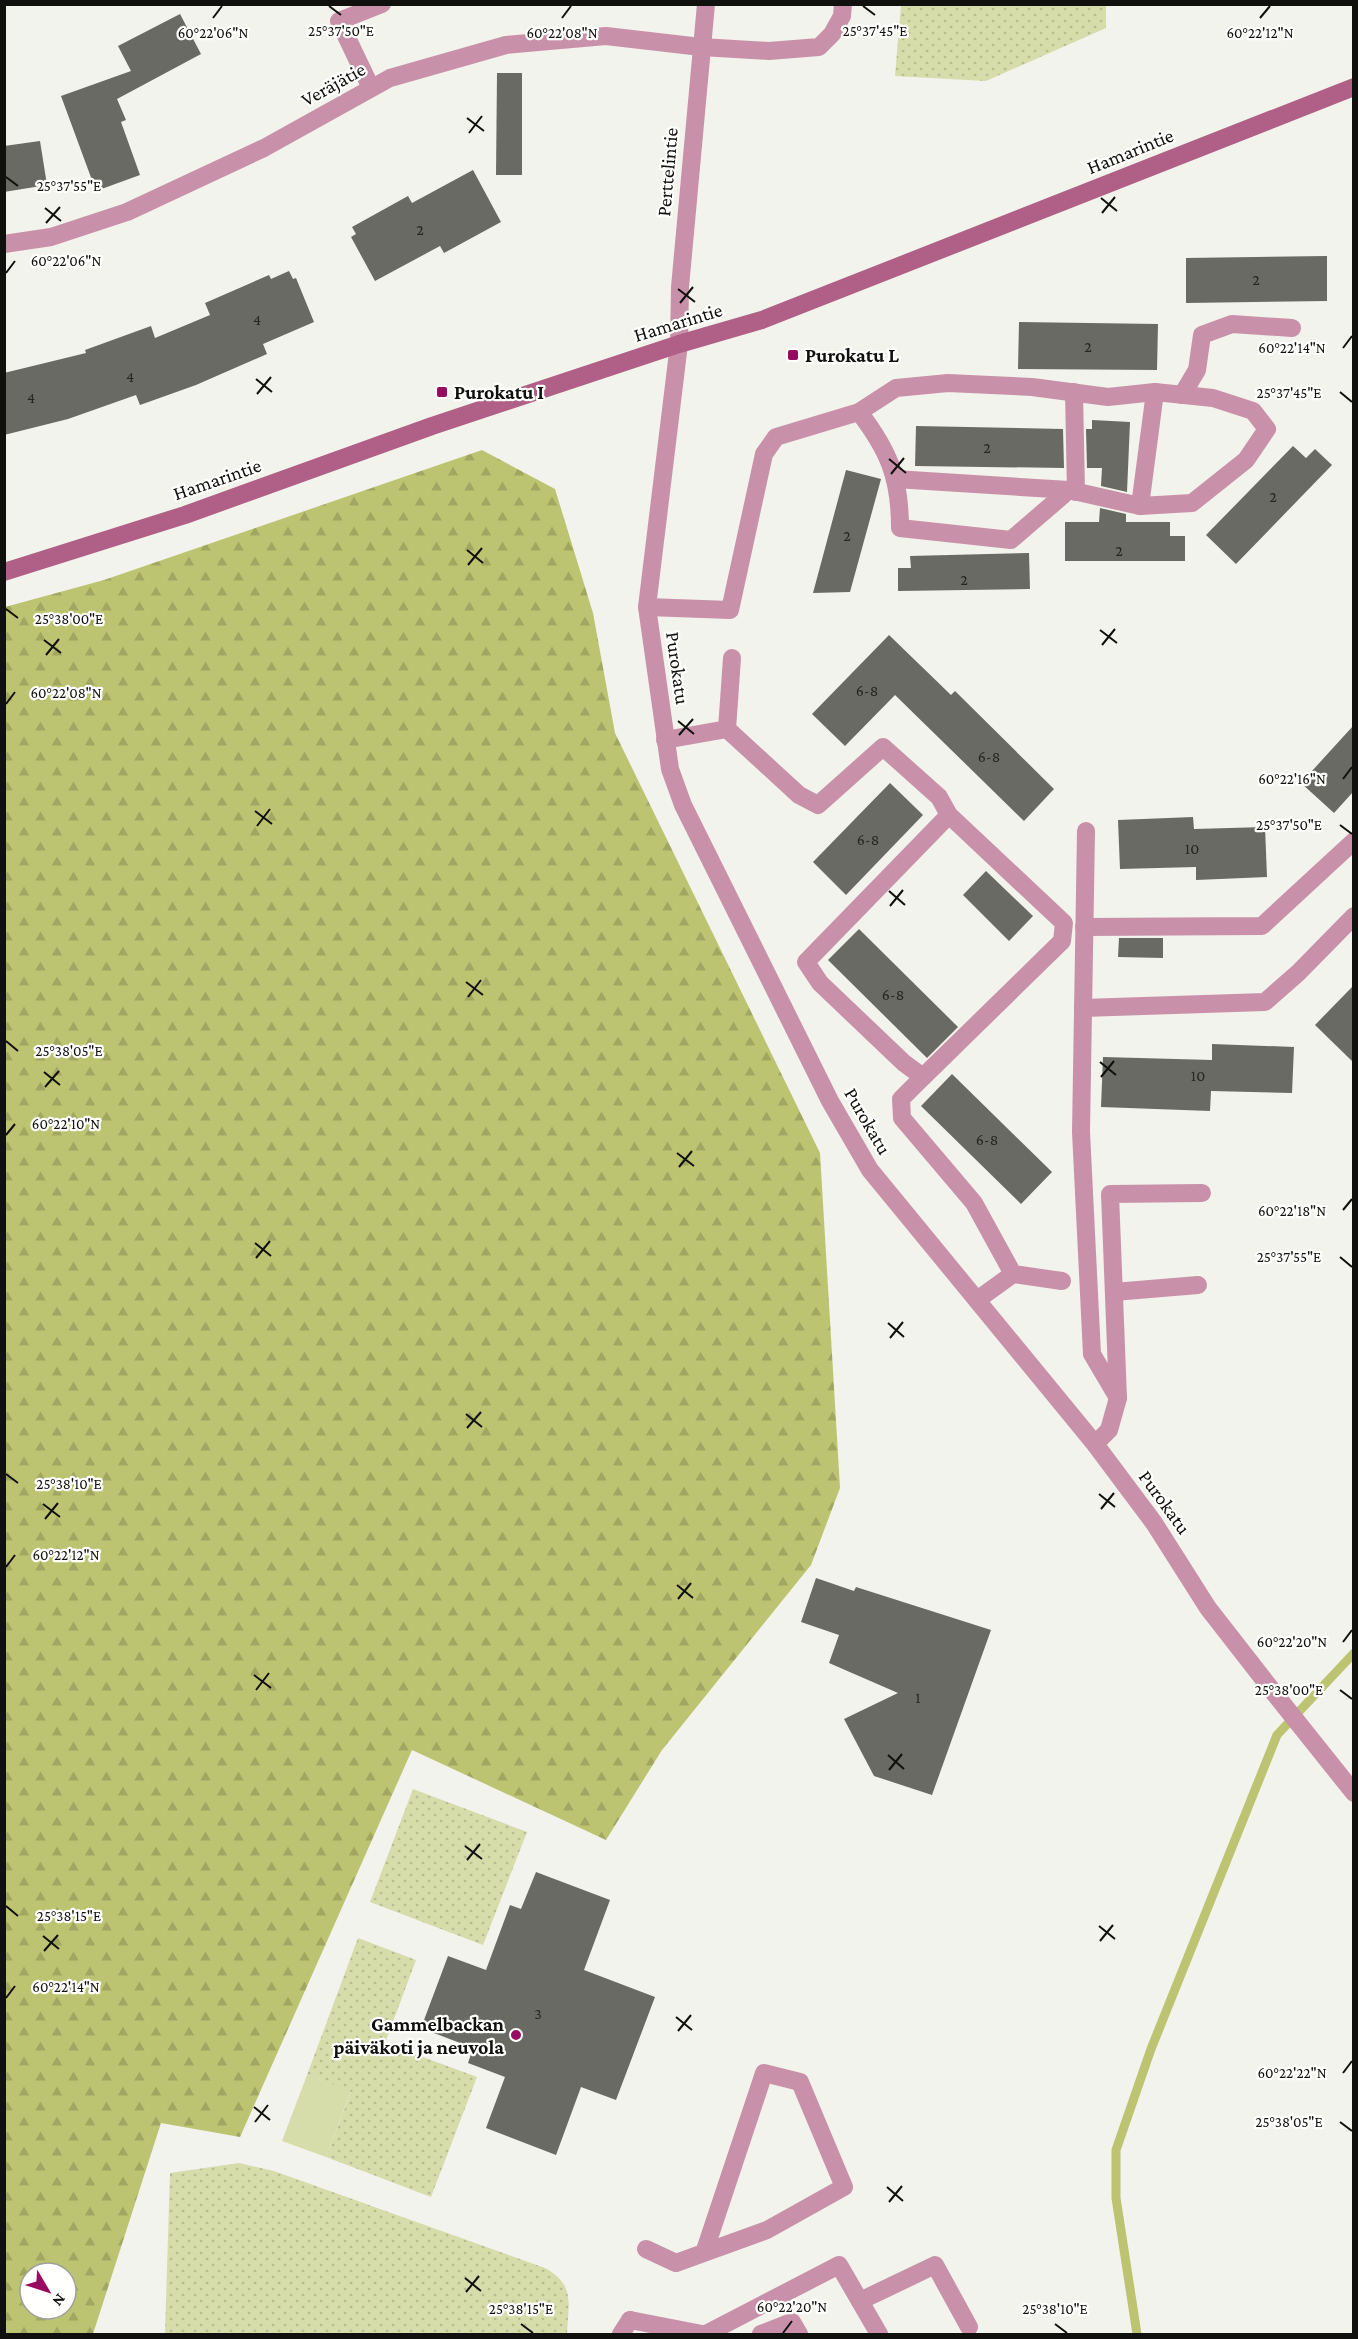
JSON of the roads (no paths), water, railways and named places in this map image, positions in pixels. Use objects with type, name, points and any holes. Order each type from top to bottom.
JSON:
[{"type":"street","points":[[371,88],[339,21],[382,4]]},
{"type":"street","name":"Perttelintie","points":[[679,344],[680,288],[706,4]]},
{"type":"street","name":"Veräjätie","points":[[4,244],[51,237],[127,212],[264,148],[390,78],[506,45],[606,36],[701,47],[769,51],[819,47],[832,34],[842,16],[843,4]]},
{"type":"street","name":"Hamarintie","points":[[4,572],[185,515],[432,426],[679,344],[762,320],[1353,87]]},
{"type":"street","points":[[1182,395],[1197,370],[1202,335],[1232,324],[1292,328]]},
{"type":"street","name":"Purokatu","points":[[679,344],[646,607],[670,770],[683,805],[830,1101],[870,1170],[1095,1444],[1154,1523],[1208,1608],[1353,1793]]},
{"type":"street","points":[[646,607],[730,610],[764,454],[777,437],[859,412],[896,388],[948,383],[1032,387],[1108,397],[1155,392],[1212,398],[1253,411],[1267,429],[1246,460],[1192,503],[1140,506],[1072,491],[895,479]]},
{"type":"street","points":[[1072,491],[1074,392]]},
{"type":"street","points":[[1140,506],[1155,392]]},
{"type":"street","points":[[859,412],[872,429],[891,465],[900,499],[900,528],[1011,540],[1072,491]]},
{"type":"street","points":[[727,729],[732,658]]},
{"type":"street","points":[[665,740],[727,729]]},
{"type":"street","points":[[727,729],[799,795],[818,805],[883,747],[939,797],[949,815],[1064,923],[1062,941],[901,1099],[902,1118],[974,1203],[1013,1274]]},
{"type":"street","points":[[922,1077],[903,1063],[820,983],[806,962],[949,815]]},
{"type":"street","points":[[1086,831],[1081,1132],[1092,1354],[1118,1398]]},
{"type":"street","points":[[1084,927],[1262,926],[1353,841]]},
{"type":"street","points":[[1083,1008],[1265,1002],[1298,973],[1353,916]]},
{"type":"street","points":[[1095,1444],[1109,1430],[1118,1398],[1110,1194],[1202,1193]]},
{"type":"street","points":[[977,1300],[1013,1274],[1062,1281]]},
{"type":"street","points":[[1114,1292],[1198,1285]]},
{"type":"street","points":[[646,2249],[676,2263],[704,2253],[767,2230],[844,2187],[800,2082],[764,2073],[704,2253]]},
{"type":"street","points":[[626,2327],[704,2334],[839,2265],[879,2334]]},
{"type":"street","points":[[860,2301],[935,2265],[969,2327]]},
{"type":"street","points":[[761,2334],[792,2322],[799,2334]]},
{"type":"waterway","points":[[1137,2334],[1116,2198],[1116,2150],[1151,2049],[1277,1735],[1354,1653]]},
{"type":"place","name":"Purokatu L","points":[[793,355]]},
{"type":"place","name":"Purokatu I","points":[[442,392]]},
{"type":"place","name":"Gammelbackan päiväkoti ja neuvola","points":[[516,2035]]}]
